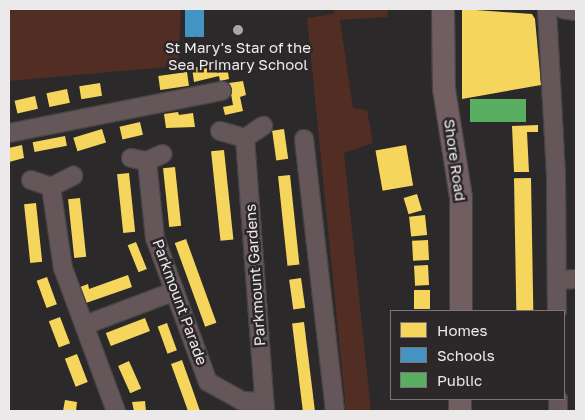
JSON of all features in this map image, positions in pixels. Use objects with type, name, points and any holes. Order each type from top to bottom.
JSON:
[{"type":"main road","name":"Shore Road","points":[[443,9],[444,89],[461,198],[461,310]]},
{"type":"street","points":[[547,9],[557,310]]},
{"type":"street","points":[[563,9],[576,11]]},
{"type":"street","points":[[9,133],[222,91]]},
{"type":"street","points":[[220,131],[244,138],[263,126]]},
{"type":"street","name":"Parkmount Gardens","points":[[244,138],[265,406]]},
{"type":"street","points":[[304,139],[335,411]]},
{"type":"street","name":"Parkmount Parade","points":[[163,154],[139,159],[155,238],[208,382],[242,401],[265,406]]},
{"type":"street","points":[[31,180],[51,187],[73,176]]},
{"type":"street","points":[[51,187],[63,268],[116,411]]},
{"type":"street","points":[[557,280],[576,279]]},
{"type":"street","points":[[85,325],[175,291]]},
{"type":"shaded area","points":[[9,9],[181,9],[178,66],[9,81]]},
{"type":"shaded area","points":[[334,9],[388,9],[387,17],[340,20],[353,108],[367,110],[373,143],[344,153],[371,411],[346,411],[307,18],[334,14]]},
{"type":"building: Homes","points":[[462,9],[532,14],[535,19],[541,85],[462,99]]},
{"type":"building: Homes","points":[[207,65],[208,68],[227,65],[229,79],[220,81],[219,76],[194,82],[192,68]]},
{"type":"building: Homes","points":[[187,72],[189,86],[160,90],[158,76]]},
{"type":"building: Homes","points":[[243,81],[246,95],[240,97],[243,111],[225,115],[223,107],[233,105],[229,83]]},
{"type":"building: Homes","points":[[100,83],[102,96],[81,99],[79,86]]},
{"type":"building: Homes","points":[[67,89],[70,103],[49,107],[46,93]]},
{"type":"building: Homes","points":[[35,96],[38,109],[17,113],[15,101]]},
{"type":"building: Homes","points":[[178,112],[179,115],[193,113],[195,127],[166,128],[164,114]]},
{"type":"building: Homes","points":[[140,122],[143,135],[122,139],[120,127]]},
{"type":"building: Homes","points":[[538,125],[538,132],[527,132],[529,172],[514,172],[512,126]]},
{"type":"building: Homes","points":[[102,129],[106,142],[77,151],[73,138]]},
{"type":"building: Homes","points":[[284,129],[288,159],[276,160],[272,131]]},
{"type":"building: Homes","points":[[65,136],[67,146],[35,152],[33,142]]},
{"type":"building: Homes","points":[[22,145],[24,158],[9,162],[9,148]]},
{"type":"building: Homes","points":[[406,145],[413,185],[383,191],[375,150]]},
{"type":"building: Homes","points":[[224,150],[233,240],[220,241],[211,151]]},
{"type":"building: Homes","points":[[175,167],[181,226],[169,227],[163,168]]},
{"type":"building: Homes","points":[[129,173],[135,232],[123,233],[117,174]]},
{"type":"building: Homes","points":[[290,175],[299,265],[287,266],[278,176]]},
{"type":"building: Homes","points":[[514,178],[531,178],[533,310],[516,310]]},
{"type":"building: Homes","points":[[417,194],[422,210],[409,214],[404,198]]},
{"type":"building: Homes","points":[[80,198],[86,257],[74,258],[68,199]]},
{"type":"building: Homes","points":[[36,203],[42,262],[30,263],[24,204]]},
{"type":"building: Homes","points":[[425,215],[427,235],[411,237],[409,217]]},
{"type":"building: Homes","points":[[186,239],[216,323],[205,327],[175,243]]},
{"type":"building: Homes","points":[[428,240],[429,260],[413,261],[412,241]]},
{"type":"building: Homes","points":[[136,242],[147,269],[139,272],[128,245]]},
{"type":"building: Homes","points":[[428,265],[429,285],[415,286],[414,266]]},
{"type":"building: Homes","points":[[128,275],[132,287],[86,303],[80,287],[88,284],[89,289]]},
{"type":"building: Homes","points":[[47,277],[57,304],[47,308],[37,281]]},
{"type":"building: Homes","points":[[301,278],[305,308],[293,309],[289,280]]},
{"type":"building: Homes","points":[[414,290],[430,290],[430,309],[414,309]]},
{"type":"building: Homes","points":[[60,317],[70,343],[59,347],[49,321]]},
{"type":"building: Homes","points":[[145,318],[150,331],[111,346],[106,333]]},
{"type":"building: Homes","points":[[304,322],[315,410],[303,411],[292,323]]},
{"type":"building: Homes","points":[[167,323],[177,350],[168,354],[158,326]]},
{"type":"building: Homes","points":[[77,354],[88,382],[76,387],[65,359]]},
{"type":"building: Homes","points":[[182,360],[200,411],[188,411],[171,364]]},
{"type":"building: Homes","points":[[129,361],[141,388],[130,393],[118,366]]},
{"type":"building: Homes","points":[[65,400],[77,402],[76,411],[63,411]]},
{"type":"building: Homes","points":[[145,401],[146,411],[134,411],[132,402]]},
{"type":"building: Schools","points":[[185,9],[204,9],[204,37],[185,37]]},
{"type":"building: Public","points":[[470,99],[526,99],[526,122],[470,122]]},
{"type":"place","name":"St Mary's Star of the Sea Primary School","points":[[238,30]]}]
